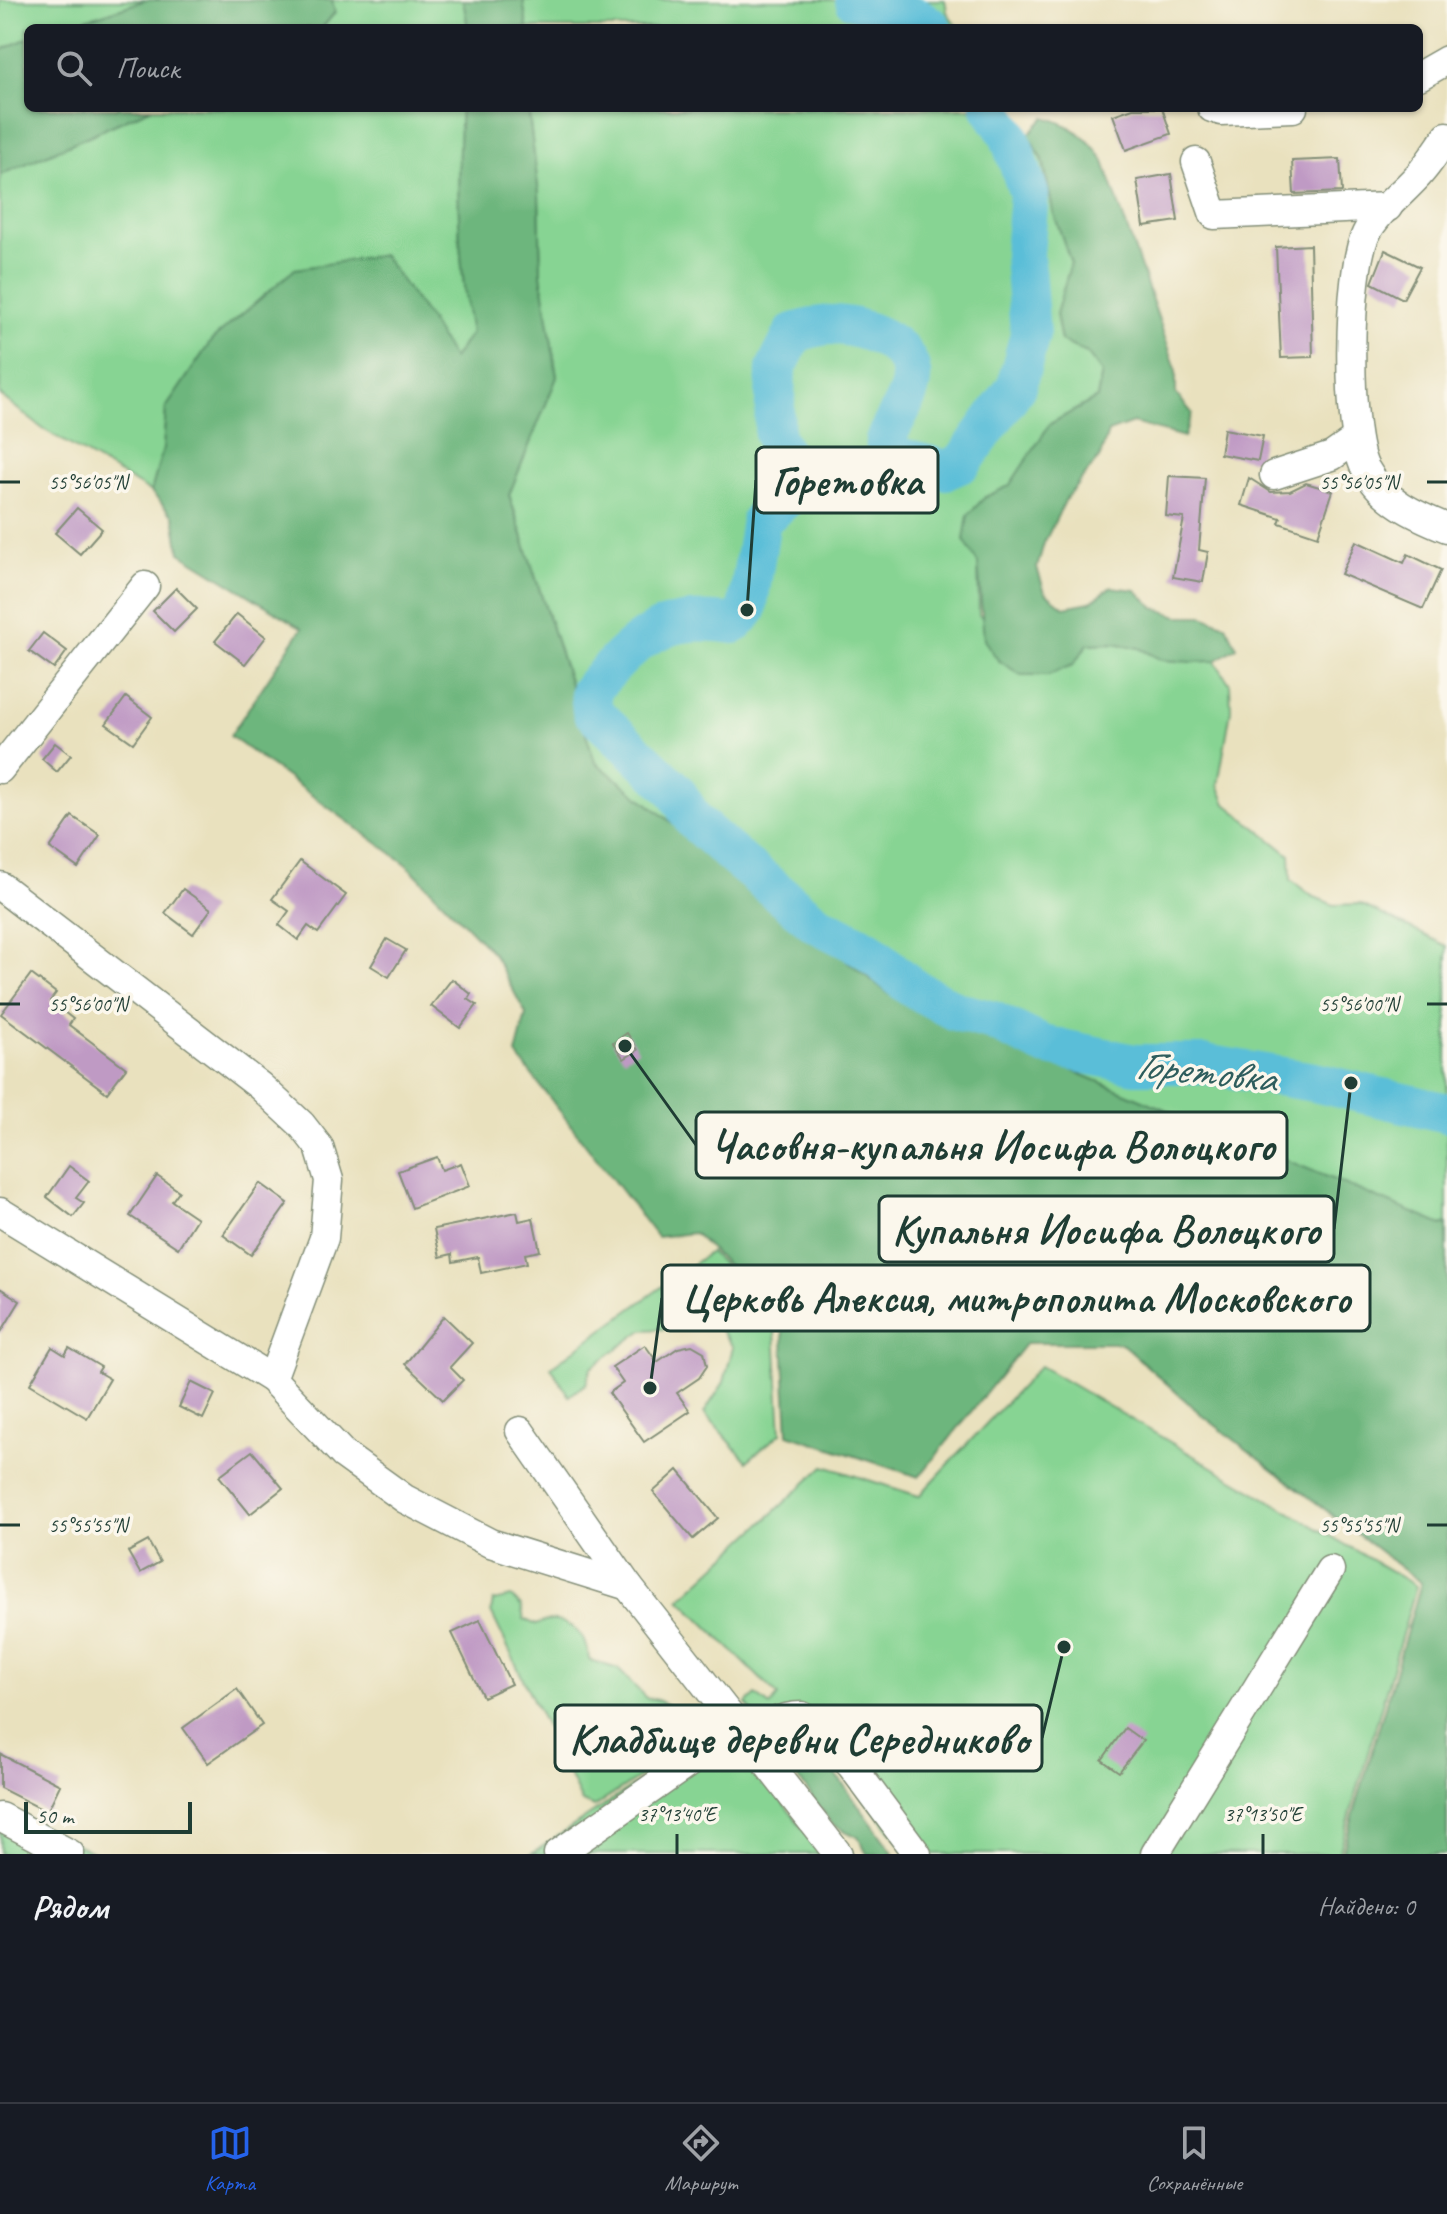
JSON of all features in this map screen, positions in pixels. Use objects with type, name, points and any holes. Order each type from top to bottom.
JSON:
[{"type":"street","points":[[1423,74],[1447,60]]},
{"type":"street","points":[[1447,136],[1424,170],[1372,222],[1364,238],[1357,266],[1352,309],[1355,440],[1366,470],[1401,509],[1447,528]]},
{"type":"street","points":[[1196,162],[1214,215],[1388,207]]},
{"type":"street","points":[[1274,475],[1332,456],[1355,440]]},
{"type":"street","points":[[0,769],[145,586]]},
{"type":"street","points":[[0,886],[260,1086],[301,1124],[319,1147],[329,1180],[324,1238],[272,1379]]},
{"type":"street","points":[[0,1212],[272,1379],[344,1455],[405,1499],[490,1543],[628,1586]]},
{"type":"street","points":[[520,1431],[628,1586],[838,1854]]},
{"type":"street","points":[[1155,1854],[1330,1570]]},
{"type":"street","points":[[558,1854],[745,1733],[787,1716],[802,1716],[851,1765],[917,1854]]},
{"type":"street","points":[[0,1817],[70,1854]]},
{"type":"green space","points":[[0,0],[146,0],[71,24],[24,24],[24,40],[0,51]]},
{"type":"green space","points":[[146,0],[332,0],[335,12],[325,24],[71,24]]},
{"type":"green space","points":[[332,0],[463,0],[469,18],[468,24],[325,24],[335,13]]},
{"type":"green space","points":[[463,0],[523,0],[526,24],[467,24]]},
{"type":"green space","points":[[523,0],[945,0],[947,12],[955,24],[526,24]]},
{"type":"green space","points":[[24,40],[24,112],[143,112],[0,175],[0,51]]},
{"type":"green space","points":[[143,112],[461,112],[459,221],[471,333],[452,360],[429,319],[212,340],[166,408],[163,449],[151,492],[43,429],[0,395],[0,175]]},
{"type":"green space","points":[[461,112],[529,112],[539,194],[541,274],[557,377],[509,495],[595,762],[889,994],[1442,1225],[1447,1223],[1447,1854],[1342,1854],[1421,1583],[1202,1415],[1121,1343],[1026,1343],[919,1477],[788,1434],[782,1318],[694,1233],[657,1237],[516,1054],[526,1014],[493,953],[405,863],[230,736],[302,628],[180,553],[174,517],[151,492],[163,449],[166,408],[212,340],[295,269],[383,255],[429,319],[453,359],[471,333],[463,277],[458,165]]},
{"type":"green space","points":[[529,112],[1013,112],[1042,159],[1053,211],[1071,263],[1056,314],[1061,341],[1087,353],[1102,372],[1097,398],[1050,424],[1009,487],[985,497],[965,540],[978,563],[979,615],[1048,675],[1073,665],[1088,644],[1114,643],[1139,648],[1162,660],[1215,661],[1230,684],[1231,710],[1218,785],[1226,804],[1290,855],[1291,880],[1312,896],[1334,905],[1360,904],[1447,946],[1447,1223],[1442,1225],[889,994],[595,762],[509,494],[557,377],[541,274],[539,194]]},
{"type":"green space","points":[[1045,117],[1078,132],[1103,159],[1176,369],[1176,394],[1192,413],[1184,437],[1133,423],[1108,432],[1100,457],[1067,497],[1044,543],[1037,568],[1045,592],[1064,607],[1090,602],[1111,587],[1136,590],[1155,608],[1178,616],[1203,616],[1226,625],[1237,647],[1215,661],[1162,660],[1139,648],[1114,643],[1088,644],[1073,665],[1048,675],[1021,675],[998,660],[984,640],[978,563],[964,540],[968,515],[985,497],[1009,486],[1050,424],[1097,398],[1102,373],[1087,353],[1061,341],[1056,314],[1071,263],[1053,211],[1043,159],[1028,135]]},
{"type":"green space","points":[[710,1252],[774,1315],[781,1433],[747,1461],[704,1413],[724,1382],[733,1347],[707,1311],[695,1310],[666,1329],[643,1330],[591,1368],[586,1384],[569,1396],[551,1367]]},
{"type":"green space","points":[[1040,1366],[1416,1586],[1339,1854],[909,1854],[817,1741],[780,1744],[746,1704],[756,1695],[770,1706],[778,1696],[680,1599],[824,1466],[919,1496]]},
{"type":"green space","points":[[511,1597],[521,1606],[524,1619],[536,1625],[555,1621],[572,1627],[584,1641],[589,1660],[618,1669],[646,1698],[670,1707],[685,1728],[688,1745],[594,1807],[582,1802],[491,1612],[493,1601]]},
{"type":"green space","points":[[710,1735],[739,1745],[822,1854],[531,1854]]},
{"type":"green space","points":[[784,1735],[801,1738],[829,1765],[894,1854],[867,1854],[858,1837],[833,1825],[781,1755]]},
{"type":"green space","points":[[0,1810],[15,1813],[96,1854],[0,1854]]},
{"type":"building","points":[[1122,112],[1163,112],[1171,134],[1126,150],[1113,115]]},
{"type":"building","points":[[1340,159],[1342,192],[1294,194],[1292,161]]},
{"type":"building","points":[[1171,174],[1178,221],[1144,226],[1137,180]]},
{"type":"building","points":[[1310,245],[1313,357],[1281,358],[1276,247]]},
{"type":"building","points":[[1385,250],[1420,267],[1403,299],[1372,283]]},
{"type":"building","points":[[1224,429],[1263,436],[1258,461],[1220,454]]},
{"type":"building","points":[[1169,476],[1205,478],[1199,550],[1208,552],[1203,582],[1173,577],[1184,518],[1166,516]]},
{"type":"building","points":[[1249,478],[1271,492],[1290,491],[1306,483],[1333,491],[1318,536],[1279,523],[1281,518],[1241,505]]},
{"type":"building","points":[[77,508],[102,529],[80,554],[55,533]]},
{"type":"building","points":[[1356,541],[1404,563],[1408,554],[1441,570],[1423,609],[1341,574]]},
{"type":"building","points":[[176,588],[197,609],[174,632],[153,611]]},
{"type":"building","points":[[237,614],[266,637],[245,664],[215,641]]},
{"type":"building","points":[[43,633],[67,651],[54,669],[29,651]]},
{"type":"building","points":[[126,697],[152,717],[133,743],[106,724]]},
{"type":"building","points":[[55,743],[71,755],[57,772],[42,759]]},
{"type":"building","points":[[72,816],[100,835],[78,868],[50,848]]},
{"type":"building","points":[[300,861],[346,895],[318,933],[308,926],[298,940],[279,925],[289,911],[272,899]]},
{"type":"building","points":[[183,889],[211,909],[193,934],[165,913]]},
{"type":"building","points":[[387,939],[406,950],[389,977],[371,966]]},
{"type":"building","points":[[31,974],[56,993],[50,1001],[73,1019],[69,1025],[126,1068],[107,1093],[1,1014]]},
{"type":"building","points":[[452,979],[471,994],[468,999],[477,1005],[460,1028],[431,1006]]},
{"type":"building","points":[[627,1033],[638,1050],[624,1059],[613,1043]]},
{"type":"building","points":[[437,1157],[442,1170],[461,1163],[470,1186],[412,1208],[398,1171]]},
{"type":"building","points":[[69,1166],[89,1181],[76,1198],[84,1203],[73,1217],[47,1197]]},
{"type":"building","points":[[157,1176],[179,1191],[172,1201],[197,1218],[178,1248],[130,1216]]},
{"type":"building","points":[[260,1183],[288,1203],[251,1255],[223,1235]]},
{"type":"building","points":[[517,1212],[519,1221],[533,1218],[540,1251],[525,1254],[527,1263],[481,1273],[478,1257],[453,1262],[452,1254],[440,1257],[434,1229]]},
{"type":"building","points":[[0,1288],[20,1301],[0,1334]]},
{"type":"building","points":[[444,1316],[472,1343],[450,1367],[463,1380],[443,1400],[405,1364]]},
{"type":"building","points":[[645,1345],[657,1362],[678,1348],[692,1345],[704,1352],[707,1366],[699,1378],[677,1393],[690,1411],[644,1442],[609,1393],[623,1383],[612,1367]]},
{"type":"building","points":[[52,1347],[65,1355],[69,1348],[101,1367],[98,1372],[110,1379],[87,1418],[30,1384]]},
{"type":"building","points":[[191,1382],[215,1394],[203,1419],[179,1407]]},
{"type":"building","points":[[252,1451],[283,1488],[250,1514],[219,1476]]},
{"type":"building","points":[[678,1470],[718,1518],[693,1539],[653,1492]]},
{"type":"building","points":[[148,1541],[160,1562],[140,1573],[128,1552]]},
{"type":"building","points":[[480,1620],[511,1684],[483,1697],[452,1633]]},
{"type":"building","points":[[237,1689],[262,1725],[208,1763],[183,1728]]},
{"type":"building","points":[[1125,1728],[1143,1741],[1119,1772],[1102,1760]]},
{"type":"building","points":[[0,1754],[60,1785],[47,1812],[0,1788]]},
{"type":"waterway","name":"Горетовка","points":[[855,0],[917,17],[927,24]]},
{"type":"waterway","name":"Горетовка","points":[[994,112],[1009,135],[1029,194],[1024,255],[1030,334],[1016,387],[962,463],[946,470],[895,456],[885,441],[909,390],[911,375],[907,361],[899,350],[874,334],[844,326],[822,326],[794,333],[776,369],[774,435],[787,461],[785,499],[761,520],[747,610],[734,624],[687,622],[652,634],[622,657],[590,691],[592,711],[675,790],[694,821],[737,859],[816,923],[867,949],[910,986],[955,1011],[993,1021],[1043,1045],[1135,1064],[1204,1064],[1314,1082],[1447,1113]]},
{"type":"place","name":"Горетовка","points":[[747,610]]},
{"type":"place","name":"Часовня-купальня Иосифа Волоцкого","points":[[625,1046]]},
{"type":"place","name":"Купальня Иосифа Волоцкого","points":[[1351,1083]]},
{"type":"place","name":"Церковь Алексия, митрополита Московского","points":[[650,1388]]},
{"type":"place","name":"Кладбище деревни Середниково","points":[[1064,1647]]}]
